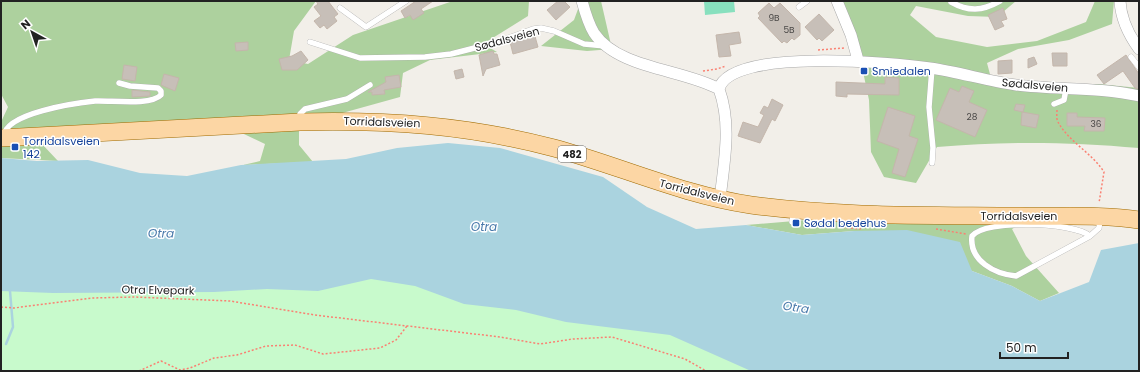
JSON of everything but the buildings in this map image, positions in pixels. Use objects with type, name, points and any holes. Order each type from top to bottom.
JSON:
[{"type":"main road","name":"Torridalsveien","points":[[2,138],[350,120],[417,123],[476,130],[554,148],[649,180],[720,199],[793,216],[866,215],[1101,218],[1139,220]]},
{"type":"street","points":[[582,1],[594,32],[607,46]]},
{"type":"street","points":[[837,1],[851,35],[858,60]]},
{"type":"street","points":[[1120,1],[1121,11],[1135,53]]},
{"type":"street","name":"Sødalsveien","points":[[607,46],[634,61],[686,75],[719,89],[722,82],[742,69],[788,63],[858,60],[932,68],[965,76],[1016,85],[1066,89],[1110,90],[1139,96]]},
{"type":"street","points":[[719,89],[725,108],[727,125],[720,199]]},
{"type":"lane","points":[[340,8],[366,27],[406,1]]},
{"type":"lane","points":[[799,7],[807,1]]},
{"type":"lane","points":[[951,2],[967,10],[981,8],[1000,1]]},
{"type":"lane","name":"Sødalsveien","points":[[310,42],[360,58],[425,57],[451,54],[498,42],[533,29],[541,28],[554,31],[584,44],[607,46]]},
{"type":"lane","points":[[1135,53],[1139,67]]},
{"type":"lane","points":[[932,68],[928,107],[933,148],[932,163]]},
{"type":"lane","name":"Torridalsveien","points":[[2,138],[10,125],[35,113],[94,102],[147,100],[159,97],[161,95],[161,91],[158,88],[130,86],[119,82]]},
{"type":"lane","name":"Torridalsveien","points":[[300,122],[300,114],[305,109],[347,99],[370,84]]},
{"type":"lane","points":[[1054,104],[1064,100],[1066,89]]},
{"type":"lane","name":"Torridalsveien","points":[[1090,236],[1080,230],[1070,227],[1047,225],[989,227],[980,229],[972,236],[975,252],[983,263],[1005,275],[1016,276],[1090,236],[1099,228],[1101,218]]},
{"type":"path","points":[[1054,104],[1057,110],[1058,121],[1062,127],[1093,157],[1104,172],[1099,203],[1101,218]]},
{"type":"path","points":[[936,229],[972,236]]},
{"type":"path","name":"Otra Elvepark","points":[[1,308],[14,308],[92,298],[134,297],[230,301],[315,315],[540,344],[573,339],[612,338],[685,359],[706,371]]},
{"type":"path","points":[[139,371],[161,361],[167,362],[180,370],[190,368],[214,358],[237,355],[266,346],[295,345],[323,354],[380,348],[396,340],[408,326]]},
{"type":"green space","points":[[1,1],[316,1],[294,31],[289,60],[308,64],[353,35],[450,2],[529,1],[528,16],[483,44],[497,52],[430,60],[403,73],[400,97],[299,125],[299,145],[313,162],[243,165],[260,161],[265,144],[225,125],[42,144],[58,161],[1,158],[1,122],[8,107],[1,94]]},
{"type":"green space","points":[[581,1],[601,1],[612,49],[587,51],[541,46],[574,20]]},
{"type":"green space","points":[[704,1],[734,1],[735,12],[705,15]]},
{"type":"green space","points":[[840,1],[1016,1],[997,17],[968,16],[916,6],[910,15],[936,37],[987,47],[1037,41],[1086,22],[1095,1],[1114,1],[1112,24],[1069,40],[1018,49],[987,63],[991,78],[1041,85],[1099,84],[1139,88],[1139,148],[1088,144],[1038,143],[937,147],[916,183],[884,177],[871,152],[869,100],[858,48]]},
{"type":"green space","points":[[865,215],[1034,217],[1012,229],[1026,256],[1059,293],[1040,301],[1012,286],[854,231],[802,235],[746,225]]},
{"type":"green space","points":[[340,231],[1020,371],[1,371],[1,235]]},
{"type":"water","name":"Otra","points":[[448,143],[500,148],[603,177],[647,207],[696,229],[746,225],[802,235],[854,231],[907,230],[960,242],[972,271],[1012,286],[1040,301],[1089,282],[1101,250],[1139,243],[1139,371],[751,371],[670,335],[566,322],[516,310],[464,304],[415,286],[371,279],[318,291],[267,289],[214,292],[53,293],[1,291],[1,158],[37,161],[88,160],[140,173],[187,176],[241,165],[346,159],[397,148]]},
{"type":"waterway","points":[[6,344],[13,327],[10,291]]},
{"type":"place","name":"Smiedalen","points":[[864,71]]},
{"type":"place","name":"Torridalsveien 142","points":[[15,147]]},
{"type":"place","name":"Sødal bedehus","points":[[796,223]]}]
